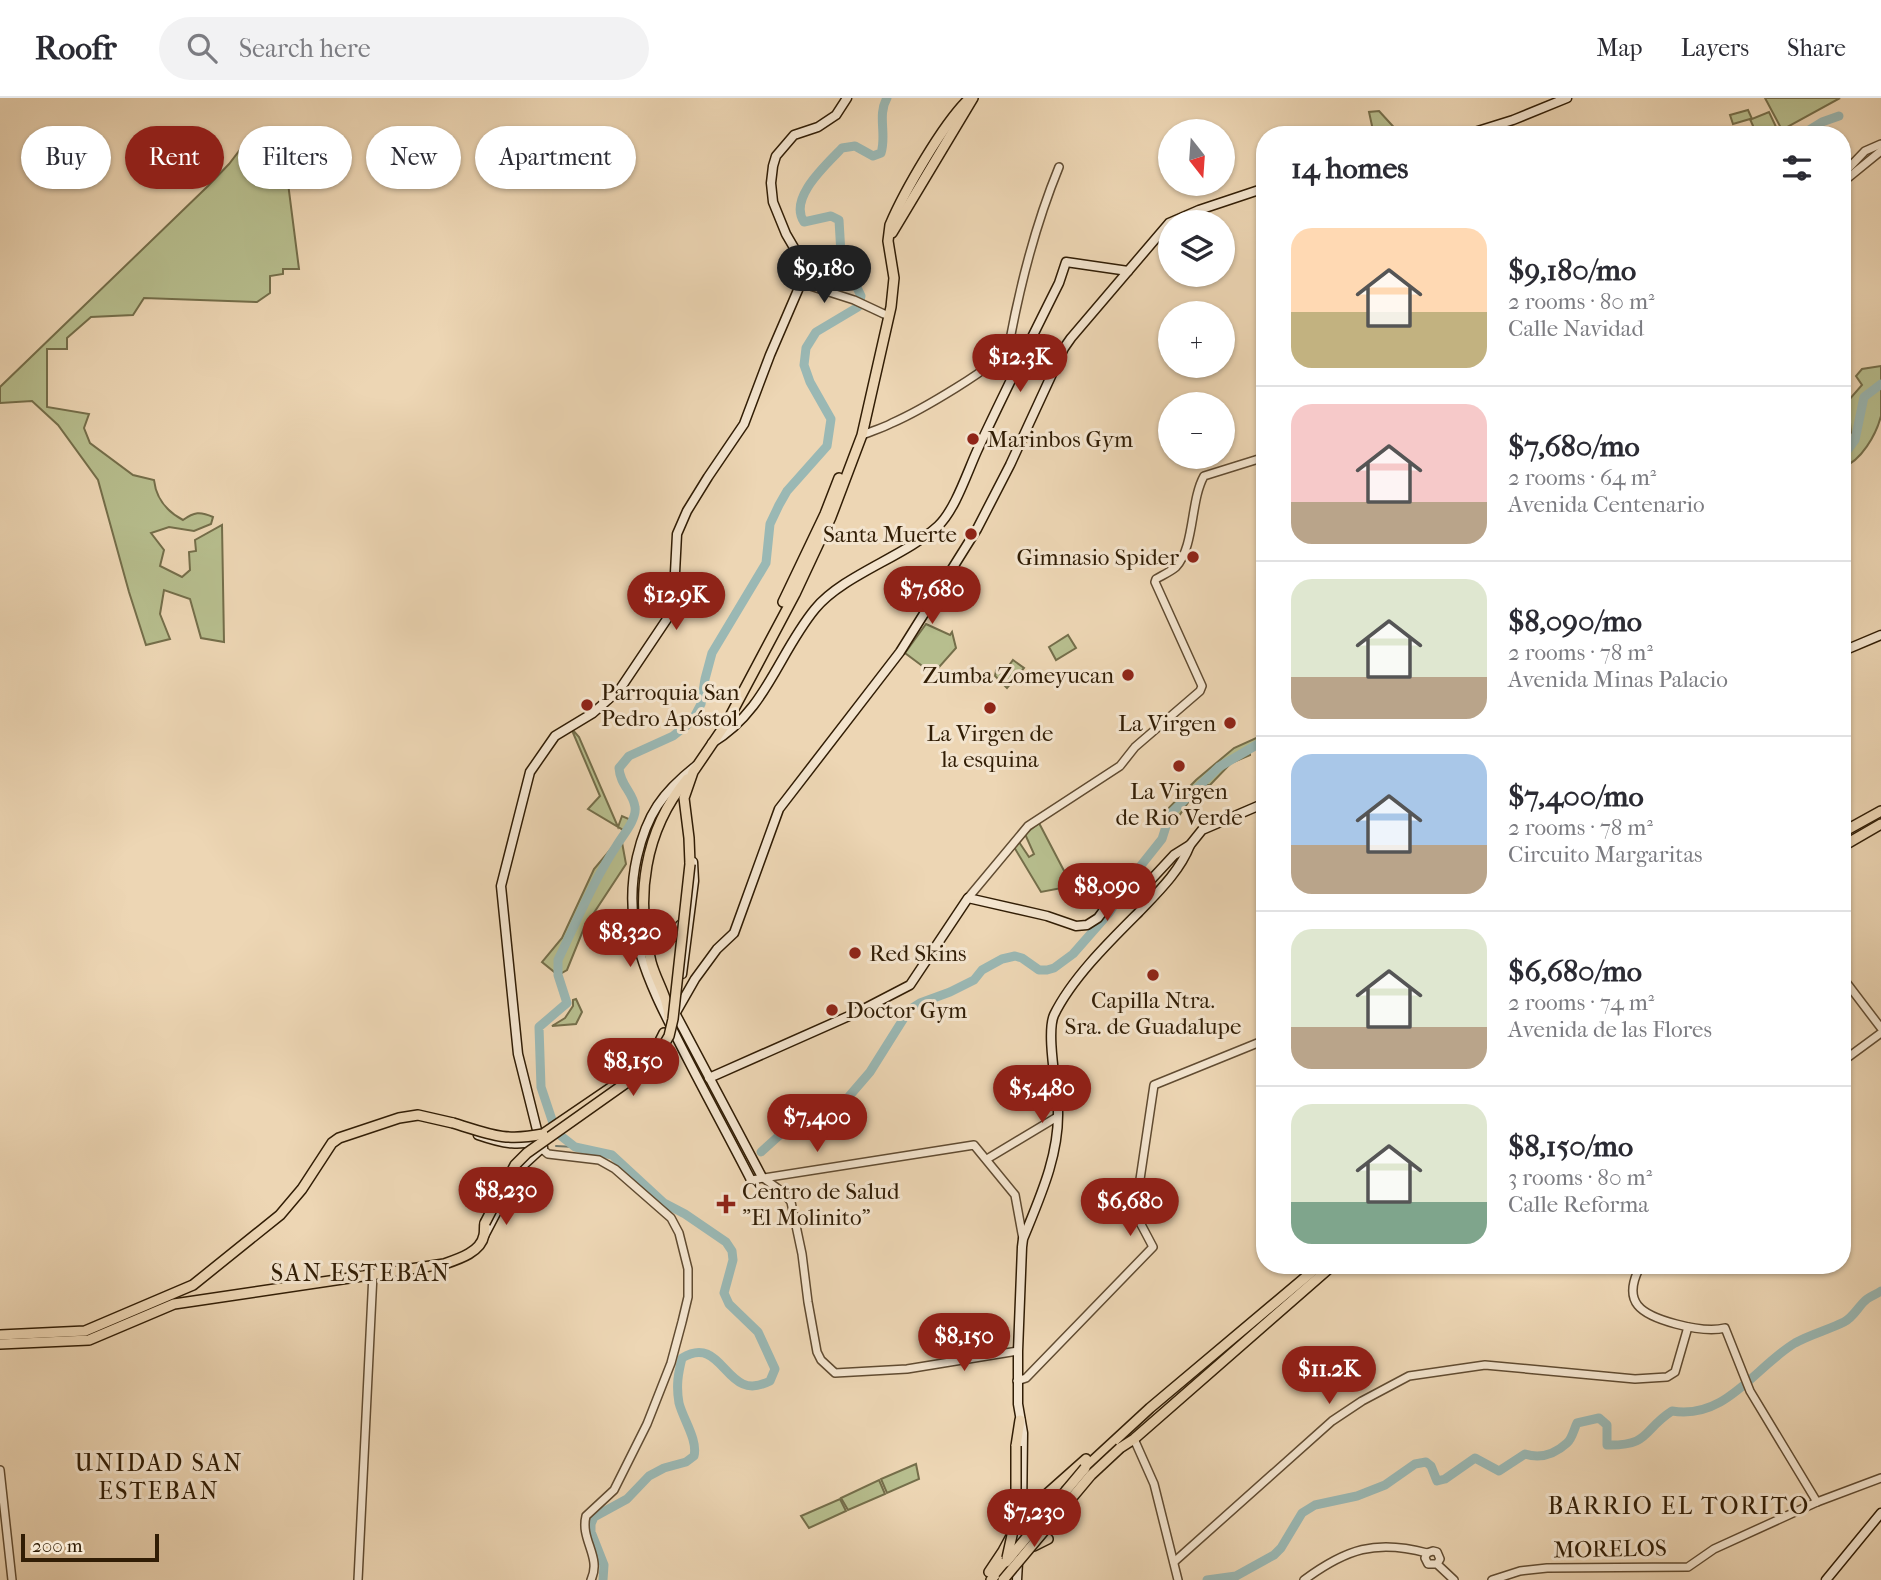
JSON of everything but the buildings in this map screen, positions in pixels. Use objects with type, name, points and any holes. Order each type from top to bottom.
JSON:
[{"type":"main road","points":[[542,1142],[518,1054],[501,886],[530,772],[555,736],[593,713],[620,689],[669,616],[674,592],[677,534],[701,488],[744,424],[769,355],[801,283],[803,267],[800,258],[786,234],[773,202],[771,183],[776,156],[794,135],[818,127],[836,115],[847,98]]},
{"type":"main road","points":[[710,745],[727,722],[795,594],[831,517],[862,435],[891,307],[894,278],[888,241],[890,225],[943,132],[961,107],[972,98]]},
{"type":"main road","points":[[1494,126],[1567,98]]},
{"type":"main road","points":[[1199,210],[1256,191]]},
{"type":"main road","points":[[102,1329],[174,1304],[444,1264],[478,1246],[519,1169],[542,1142],[637,1070],[669,1029],[695,979],[717,949],[734,933],[779,809],[900,652],[977,529],[1064,348],[1158,236]]},
{"type":"main road","points":[[710,745],[730,732],[743,719],[816,607],[855,578],[896,555],[942,522],[1059,283],[1066,262],[1128,271]]},
{"type":"main road","points":[[669,1029],[669,1009],[652,966],[643,916],[645,876],[653,836],[710,745],[788,594],[825,514],[862,416],[884,314],[891,295]]},
{"type":"main road","points":[[1851,648],[1881,635]]},
{"type":"main road","points":[[696,768],[667,791],[654,809],[642,836],[632,881],[632,916],[647,977],[669,1029],[751,1180]]},
{"type":"main road","points":[[667,791],[681,794]]},
{"type":"main road","points":[[675,1014],[694,881],[690,838],[681,794]]},
{"type":"main road","points":[[1017,1580],[1022,1516],[1023,1433],[1017,1381],[1023,1238],[1046,1185],[1053,1154],[1058,1117],[1052,1029],[1055,1015],[1093,959],[1157,893],[1181,864],[1198,833],[1207,826],[1256,807]]},
{"type":"main road","points":[[1851,826],[1879,816]]},
{"type":"main road","points":[[1851,832],[1879,816]]},
{"type":"main road","points":[[1851,839],[1879,816]]},
{"type":"main road","points":[[689,929],[681,939],[671,938],[678,932],[690,838]]},
{"type":"main road","points":[[484,1236],[485,1223],[515,1165],[527,1153],[640,1073],[659,1054],[669,1036],[690,864],[690,838]]},
{"type":"main road","points":[[709,1078],[839,1021],[910,985],[968,898],[1080,926],[1095,921],[1117,892],[1148,884],[1174,855],[1190,845]]},
{"type":"main road","points":[[645,876],[646,916],[660,982],[762,1177]]},
{"type":"main road","points":[[0,1335],[86,1340],[102,1329],[193,1284],[280,1215],[302,1189],[332,1143],[339,1138],[399,1118],[418,1115],[501,1138],[542,1142]]},
{"type":"main road","points":[[418,1115],[506,1143],[542,1142]]},
{"type":"main road","points":[[522,1144],[528,1159]]},
{"type":"main road","points":[[988,1577],[1022,1516],[1309,1274]]},
{"type":"main road","points":[[1003,1580],[1091,1475],[1323,1274]]},
{"type":"main road","points":[[1311,1285],[1330,1274]]},
{"type":"main road","points":[[193,1284],[188,1291],[195,1301]]},
{"type":"main road","points":[[0,1344],[37,1338]]},
{"type":"main road","points":[[1006,1562],[1016,1517],[1016,1446],[1020,1420]]},
{"type":"main road","points":[[1048,1539],[1034,1546],[1028,1538],[1030,1526],[1081,1468]]},
{"type":"main road","points":[[988,1577],[1006,1562],[1081,1468]]},
{"type":"main road","points":[[1826,1580],[1881,1513]]},
{"type":"main road","points":[[1022,1516],[1026,1518],[1038,1515]]},
{"type":"street","points":[[1851,166],[1865,151],[1881,144]]},
{"type":"street","points":[[1851,175],[1881,151]]},
{"type":"street","points":[[862,435],[893,423],[1001,357],[1009,345],[1031,253],[1052,181],[1059,167]]},
{"type":"street","points":[[801,283],[858,302],[884,314]]},
{"type":"street","points":[[1009,345],[1023,356]]},
{"type":"street","points":[[968,898],[1028,826],[1120,766],[1135,747],[1200,691],[1202,686],[1156,579],[1173,569],[1181,558],[1202,479],[1208,474],[1256,460]]},
{"type":"street","points":[[1851,989],[1881,1030],[1851,1054]]},
{"type":"street","points":[[1017,1381],[1026,1378],[1153,1247],[1135,1213],[1154,1085],[1256,1044]]},
{"type":"street","points":[[987,1159],[1058,1117]]},
{"type":"street","points":[[542,1142],[580,1158],[608,1163],[671,1218],[679,1233],[688,1269],[688,1297],[671,1363],[647,1424],[614,1490],[586,1516],[585,1532],[595,1564],[591,1580]]},
{"type":"street","points":[[751,1180],[974,1145],[1015,1195],[1023,1238]]},
{"type":"street","points":[[762,1177],[784,1193],[791,1202],[817,1352],[835,1373],[907,1369],[1018,1351]]},
{"type":"street","points":[[1636,1274],[1632,1281],[1635,1298],[1646,1314],[1688,1327],[1725,1328],[1750,1391],[1817,1502],[1881,1478]]},
{"type":"street","points":[[358,1580],[373,1275]]},
{"type":"street","points":[[1174,1562],[1332,1421],[1409,1376],[1485,1365],[1635,1379],[1667,1377],[1675,1372],[1688,1327]]},
{"type":"street","points":[[1134,1439],[1154,1483],[1178,1580]]},
{"type":"street","points":[[0,1470],[12,1580]]},
{"type":"street","name":"MORELOS","points":[[1492,1580],[1547,1568],[1688,1567],[1714,1549],[1817,1502]]},
{"type":"street","points":[[1304,1580],[1335,1559],[1369,1547],[1386,1545],[1404,1546],[1427,1553],[1437,1552],[1440,1559],[1437,1564],[1454,1580]]},
{"type":"green space","points":[[1765,98],[1840,98],[1789,126],[1780,126]]},
{"type":"green space","points":[[1748,110],[1752,119],[1769,112],[1776,126],[1753,126],[1750,119],[1733,124],[1730,115]]},
{"type":"green space","points":[[1379,111],[1393,126],[1372,126],[1369,112]]},
{"type":"green space","points":[[238,152],[238,189],[289,189],[299,269],[283,269],[283,274],[270,276],[270,293],[257,302],[144,298],[133,315],[91,317],[67,338],[67,349],[47,349],[47,407],[89,414],[84,428],[90,443],[133,475],[154,480],[160,498],[167,508],[183,520],[201,513],[213,517],[211,524],[194,531],[169,527],[151,533],[164,550],[160,566],[182,577],[190,570],[189,552],[196,551],[195,540],[222,525],[224,642],[201,638],[190,599],[164,590],[160,614],[170,639],[146,645],[98,480],[58,425],[32,401],[0,403],[0,387],[205,189],[224,189],[224,169]]},
{"type":"green space","points":[[1881,366],[1881,416],[1872,439],[1851,463],[1851,398],[1862,385],[1856,376],[1862,369]]},
{"type":"green space","points":[[926,624],[950,635],[952,632],[956,648],[933,674],[905,653]]},
{"type":"green space","points":[[1068,635],[1076,648],[1056,660],[1049,647]]},
{"type":"green space","points":[[1013,660],[1024,668],[1007,688],[995,676],[996,671],[1002,675]]},
{"type":"green space","points":[[571,728],[579,737],[618,827],[588,809],[600,796]]},
{"type":"green space","points":[[1256,738],[1256,744],[1250,748],[1250,755],[1231,763],[1210,785],[1203,785],[1195,792],[1173,825],[1169,825],[1164,840],[1128,887],[1122,886],[1163,833],[1162,816],[1165,812],[1196,780],[1234,748]]},
{"type":"green space","points":[[622,816],[631,820],[625,831],[618,827]]},
{"type":"green space","points":[[1039,823],[1072,886],[1041,892],[1014,847],[1019,842],[1029,857],[1034,854],[1025,834]]},
{"type":"green space","points":[[621,837],[626,864],[584,928],[567,970],[558,975],[542,962],[562,938],[594,869]]},
{"type":"green space","points":[[576,999],[582,1012],[576,1024],[552,1026],[565,1018]]},
{"type":"green space","points":[[916,1464],[919,1479],[887,1493],[881,1479]]},
{"type":"green space","points":[[879,1480],[885,1494],[848,1510],[841,1498]]},
{"type":"green space","points":[[840,1499],[846,1511],[809,1528],[801,1516]]},
{"type":"waterway","points":[[554,1126],[541,1087],[539,1027],[567,1003],[558,975],[558,960],[600,873],[634,817],[634,802],[619,768],[629,756],[673,736],[692,721],[701,704],[712,653],[766,563],[770,524],[779,505],[787,491],[827,446],[831,419],[810,382],[804,365],[806,348],[816,332],[858,307],[861,296],[841,254],[839,220],[831,216],[804,222],[800,213],[801,203],[811,182],[842,148],[855,146],[873,156],[881,153],[883,111],[887,98]]},
{"type":"waterway","points":[[1816,126],[1839,116]]},
{"type":"waterway","points":[[1851,445],[1855,440],[1864,397],[1881,384]]},
{"type":"waterway","points":[[761,1152],[792,1124],[839,1108],[870,1072],[909,1010],[920,1003],[974,980],[982,970],[1002,959],[1015,956],[1039,970],[1047,970],[1073,954],[1109,913],[1131,878],[1162,839],[1170,814],[1219,767],[1256,745]]},
{"type":"waterway","points":[[561,1136],[575,1147],[612,1155],[664,1203],[726,1242],[732,1251],[733,1260],[724,1293],[729,1304],[758,1332],[775,1369],[770,1381],[750,1386],[736,1380],[710,1356],[693,1353],[682,1358],[678,1397],[694,1443],[694,1456],[686,1462],[664,1468],[649,1476],[627,1499],[594,1517],[591,1532],[604,1565],[603,1580]]},
{"type":"waterway","points":[[556,1146],[575,1147]]},
{"type":"waterway","points":[[1207,1580],[1236,1576],[1274,1555],[1302,1513],[1315,1505],[1357,1496],[1385,1485],[1415,1464],[1426,1462],[1431,1466],[1437,1481],[1445,1479],[1475,1458],[1499,1471],[1525,1454],[1542,1456],[1558,1450],[1569,1441],[1577,1423],[1599,1418],[1607,1425],[1607,1445],[1621,1445],[1639,1440],[1672,1411],[1691,1412],[1724,1400],[1780,1353],[1807,1337],[1844,1322],[1867,1299],[1881,1291]]},
{"type":"place","name":"Marinbos Gym","points":[[973,439]]},
{"type":"place","name":"Santa Muerte","points":[[971,534]]},
{"type":"place","name":"Gimnasio Spider","points":[[1193,557]]},
{"type":"place","name":"Zumba Zomeyucan","points":[[1128,675]]},
{"type":"place","name":"Parroquia San Pedro Apóstol","points":[[587,705]]},
{"type":"place","name":"La Virgen de la esquina","points":[[990,708]]},
{"type":"place","name":"La Virgen","points":[[1230,723]]},
{"type":"place","name":"La Virgen de Rio Verde","points":[[1179,766]]},
{"type":"place","name":"Red Skins","points":[[855,953]]},
{"type":"place","name":"Capilla Ntra. Sra. de Guadalupe","points":[[1153,975]]},
{"type":"place","name":"Doctor Gym","points":[[832,1010]]},
{"type":"place","name":"Centro de Salud \"El Molinito\"","points":[[726,1204]]},
{"type":"district","name":"SAN ESTEBAN","points":[[361,1273]]},
{"type":"district","name":"UNIDAD SAN ESTEBAN","points":[[159,1477]]},
{"type":"district","name":"BARRIO EL TORITO","points":[[1679,1506]]}]
